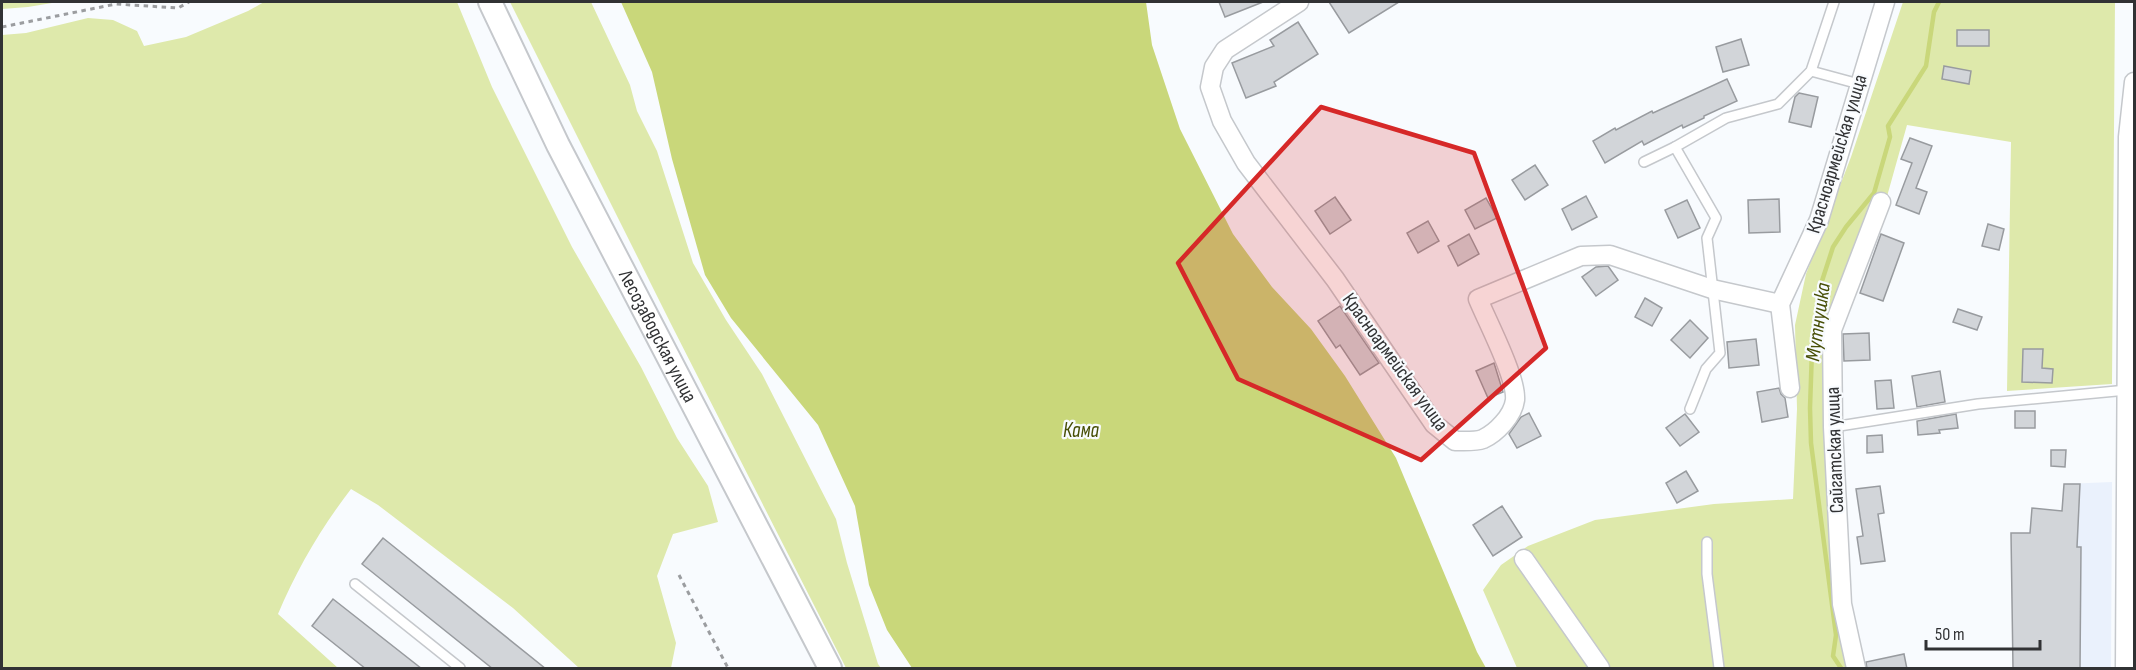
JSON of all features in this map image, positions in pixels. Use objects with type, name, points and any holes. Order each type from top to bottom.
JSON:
[{"type":"street","name":"Лесозаводская улица","points":[[490,2],[558,145],[830,669]]},
{"type":"street","name":"Красноармейская улица","points":[[1299,2],[1225,50],[1214,67],[1210,87],[1219,113],[1246,163],[1335,279],[1434,424],[1455,441],[1482,439],[1501,426],[1511,412],[1515,400],[1508,369],[1478,299],[1581,256],[1610,255],[1712,289],[1780,304],[1820,220],[1885,2]]},
{"type":"street","points":[[2128,659],[2127,390],[2134,82]]},
{"type":"street","name":"Сайгатская улица","points":[[1856,669],[1842,603],[1833,427],[1832,330],[1881,202]]},
{"type":"street","points":[[1780,304],[1790,388]]},
{"type":"street","points":[[1524,559],[1600,669]]},
{"type":"lane","points":[[1644,162],[1676,147],[1726,118],[1778,104],[1811,71],[1834,2]]},
{"type":"lane","points":[[1811,71],[1859,84]]},
{"type":"lane","points":[[1676,147],[1716,218],[1707,238],[1720,352],[1706,369],[1690,410]]},
{"type":"lane","points":[[1833,427],[1978,404],[2127,390]]},
{"type":"lane","points":[[1707,542],[1708,585],[1719,669]]},
{"type":"lane","points":[[355,584],[460,669]]},
{"type":"path","points":[[2,27],[117,4],[178,8],[189,2]]},
{"type":"path","points":[[679,575],[728,669]]},
{"type":"highlighted area","points":[[1321,107],[1474,153],[1546,348],[1421,460],[1238,379],[1178,263]]},
{"type":"shaded area","points":[[2,2],[58,2],[2,9]]},
{"type":"shaded area","points":[[264,2],[457,2],[492,87],[572,247],[641,367],[677,438],[708,486],[718,522],[673,534],[657,576],[676,643],[671,668],[579,668],[513,608],[378,505],[351,489],[310,549],[278,614],[338,668],[2,668],[2,35],[26,33],[88,18],[113,20],[137,31],[144,46],[186,37]]},
{"type":"shaded area","points":[[510,2],[591,2],[630,85],[637,111],[657,151],[693,263],[726,320],[762,374],[836,519],[847,563],[881,668],[846,668]]},
{"type":"shaded area","points":[[1903,2],[2115,2],[2112,384],[2007,391],[2011,142],[1907,125],[1886,200],[1827,329],[1851,668],[1517,668],[1483,590],[1501,565],[1528,546],[1595,520],[1714,504],[1793,499],[1797,409],[1795,325],[1806,274],[1851,157]]},
{"type":"shaded area","points":[[2112,482],[2111,668],[2013,668],[2032,508],[2062,511],[2064,484]]},
{"type":"water","name":"Кама","points":[[621,2],[1146,2],[1152,45],[1180,129],[1233,234],[1272,287],[1311,329],[1345,376],[1396,458],[1477,652],[1486,668],[912,668],[887,630],[869,585],[855,506],[818,425],[731,318],[705,275],[672,159],[652,72]]},
{"type":"building","points":[[1219,2],[1263,2],[1225,17]]},
{"type":"building","points":[[1329,2],[1399,2],[1349,33]]},
{"type":"building","points":[[1298,22],[1318,54],[1274,82],[1276,86],[1246,98],[1232,63],[1274,46],[1270,40]]},
{"type":"building","points":[[1957,30],[1989,30],[1989,46],[1957,46]]},
{"type":"building","points":[[1741,39],[1749,65],[1723,72],[1716,47]]},
{"type":"building","points":[[1944,66],[1971,71],[1969,84],[1942,79]]},
{"type":"building","points":[[1727,79],[1737,101],[1683,128],[1682,125],[1644,145],[1642,141],[1605,163],[1593,141],[1615,128],[1616,130],[1652,111],[1653,113]]},
{"type":"building","points":[[1799,93],[1818,97],[1811,127],[1789,122],[1795,97]]},
{"type":"building","points":[[1910,138],[1932,146],[1916,188],[1927,192],[1919,214],[1896,205],[1912,163],[1901,159]]},
{"type":"building","points":[[1535,165],[1548,185],[1525,200],[1512,180]]},
{"type":"building","points":[[1586,196],[1597,217],[1572,230],[1562,209]]},
{"type":"building","points":[[1335,197],[1351,220],[1330,234],[1315,211]]},
{"type":"building","points":[[1486,198],[1497,218],[1475,229],[1465,210]]},
{"type":"building","points":[[1779,199],[1780,232],[1749,233],[1748,200]]},
{"type":"building","points":[[1687,200],[1700,228],[1678,238],[1665,210]]},
{"type":"building","points":[[1428,221],[1439,241],[1418,253],[1407,233]]},
{"type":"building","points":[[1988,224],[2004,229],[1999,250],[1982,246]]},
{"type":"building","points":[[1469,234],[1479,254],[1458,266],[1448,246]]},
{"type":"building","points":[[1881,234],[1904,243],[1883,301],[1860,293]]},
{"type":"building","points":[[1608,266],[1618,280],[1596,296],[1582,277],[1596,267]]},
{"type":"building","points":[[1645,298],[1662,308],[1652,326],[1635,317]]},
{"type":"building","points":[[1340,306],[1379,363],[1360,375],[1340,345],[1336,348],[1318,321]]},
{"type":"building","points":[[1958,309],[1982,317],[1977,330],[1953,322]]},
{"type":"building","points":[[1690,320],[1708,338],[1690,358],[1671,340]]},
{"type":"building","points":[[1869,333],[1870,360],[1844,361],[1843,334]]},
{"type":"building","points":[[1756,339],[1759,365],[1729,368],[1727,342]]},
{"type":"building","points":[[2023,349],[2043,349],[2042,368],[2053,369],[2052,383],[2022,382]]},
{"type":"building","points":[[1494,363],[1503,392],[1488,398],[1476,371]]},
{"type":"building","points":[[1940,371],[1945,402],[1917,407],[1912,376]]},
{"type":"building","points":[[1891,380],[1894,408],[1877,409],[1875,381]]},
{"type":"building","points":[[1779,388],[1785,398],[1788,417],[1762,422],[1757,392]]},
{"type":"building","points":[[2015,411],[2035,411],[2035,428],[2015,428]]},
{"type":"building","points":[[1529,413],[1541,436],[1517,448],[1509,434],[1521,417]]},
{"type":"building","points":[[1685,414],[1699,432],[1680,446],[1666,428]]},
{"type":"building","points":[[1956,414],[1958,428],[1939,430],[1940,433],[1918,435],[1917,421]]},
{"type":"building","points":[[1882,435],[1883,452],[1867,453],[1867,436]]},
{"type":"building","points":[[2051,450],[2066,450],[2065,467],[2051,466]]},
{"type":"building","points":[[1686,471],[1698,491],[1677,503],[1666,483]]},
{"type":"building","points":[[2064,484],[2080,484],[2077,547],[2081,547],[2080,669],[2013,669],[2011,533],[2030,533],[2032,508],[2062,511]]},
{"type":"building","points":[[1880,486],[1884,513],[1878,514],[1885,561],[1861,564],[1857,537],[1863,536],[1856,489]]},
{"type":"building","points":[[1502,506],[1522,537],[1493,556],[1473,525]]},
{"type":"building","points":[[383,538],[546,669],[493,669],[362,564]]},
{"type":"building","points":[[333,599],[422,669],[366,669],[312,626]]},
{"type":"building","points":[[1904,654],[1907,669],[1867,669],[1866,662]]},
{"type":"waterway","name":"Мутнушка","points":[[1841,668],[1833,656],[1836,635],[1811,443],[1812,350],[1821,324],[1822,281],[1833,247],[1874,193],[1890,137],[1888,126],[1926,66],[1934,12],[1939,2]]}]
